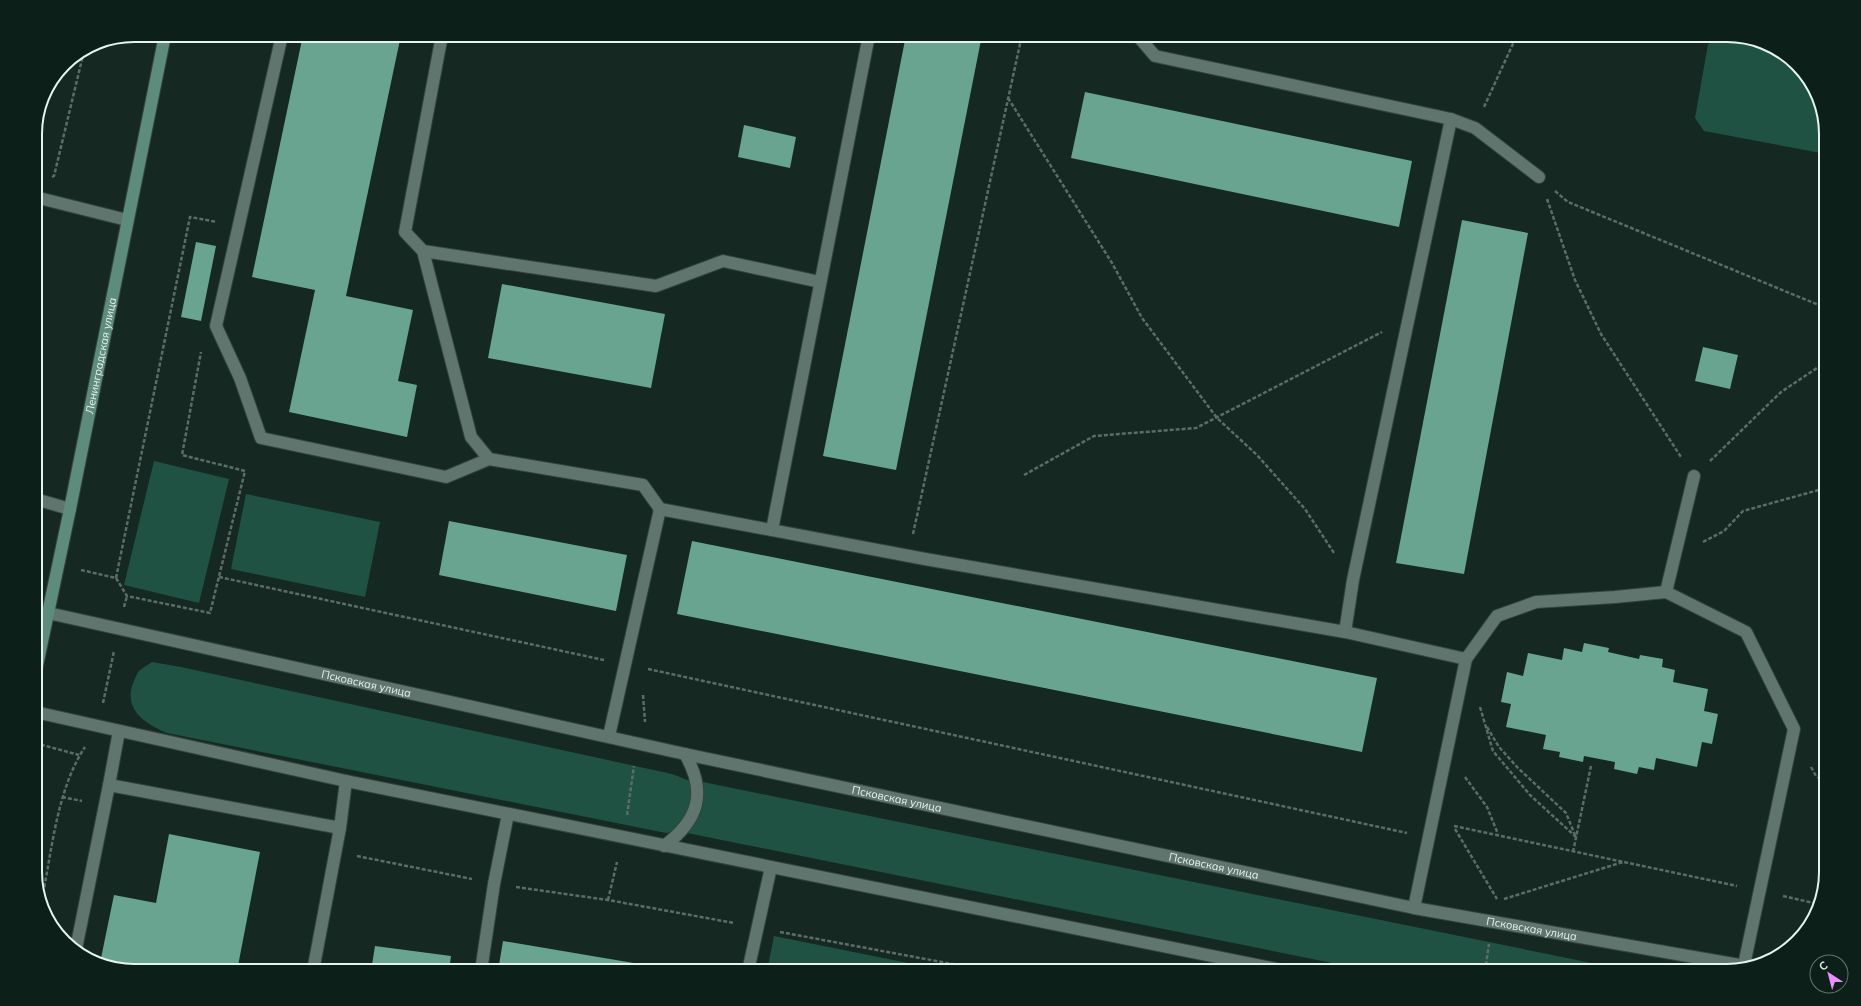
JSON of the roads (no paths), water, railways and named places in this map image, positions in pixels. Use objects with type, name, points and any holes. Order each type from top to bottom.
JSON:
[{"type":"main road","name":"Ленинградская улица","points":[[42,642],[164,42]]},
{"type":"street","points":[[280,42],[216,326],[240,378],[261,438],[446,477],[489,459],[643,486],[660,509],[908,556],[1345,632],[1466,658]]},
{"type":"street","points":[[441,42],[405,232],[423,251],[471,437],[489,459]]},
{"type":"street","points":[[772,530],[868,42]]},
{"type":"street","points":[[1143,42],[1154,56],[1451,119],[1475,128],[1539,177]]},
{"type":"street","points":[[1345,632],[1353,580],[1451,119]]},
{"type":"street","points":[[42,199],[127,220]]},
{"type":"street","points":[[423,251],[656,286],[723,261],[820,282]]},
{"type":"street","points":[[1666,592],[1694,476]]},
{"type":"street","points":[[42,501],[70,508]]},
{"type":"street","points":[[609,736],[660,509]]},
{"type":"street","points":[[1414,908],[1466,658],[1497,616],[1536,602],[1666,592],[1746,632],[1794,728],[1745,962]]},
{"type":"street","name":"Псковская улица","points":[[48,613],[685,754],[1414,908],[1731,964]]},
{"type":"street","points":[[42,714],[508,814],[1251,964]]},
{"type":"street","points":[[77,944],[119,731]]},
{"type":"street","points":[[664,846],[682,831],[689,822],[696,805],[698,786],[694,768],[685,754]]},
{"type":"street","points":[[314,964],[340,828],[346,780]]},
{"type":"street","points":[[109,785],[340,828]]},
{"type":"street","points":[[482,964],[494,884],[508,814]]},
{"type":"street","points":[[750,964],[771,867]]}]
